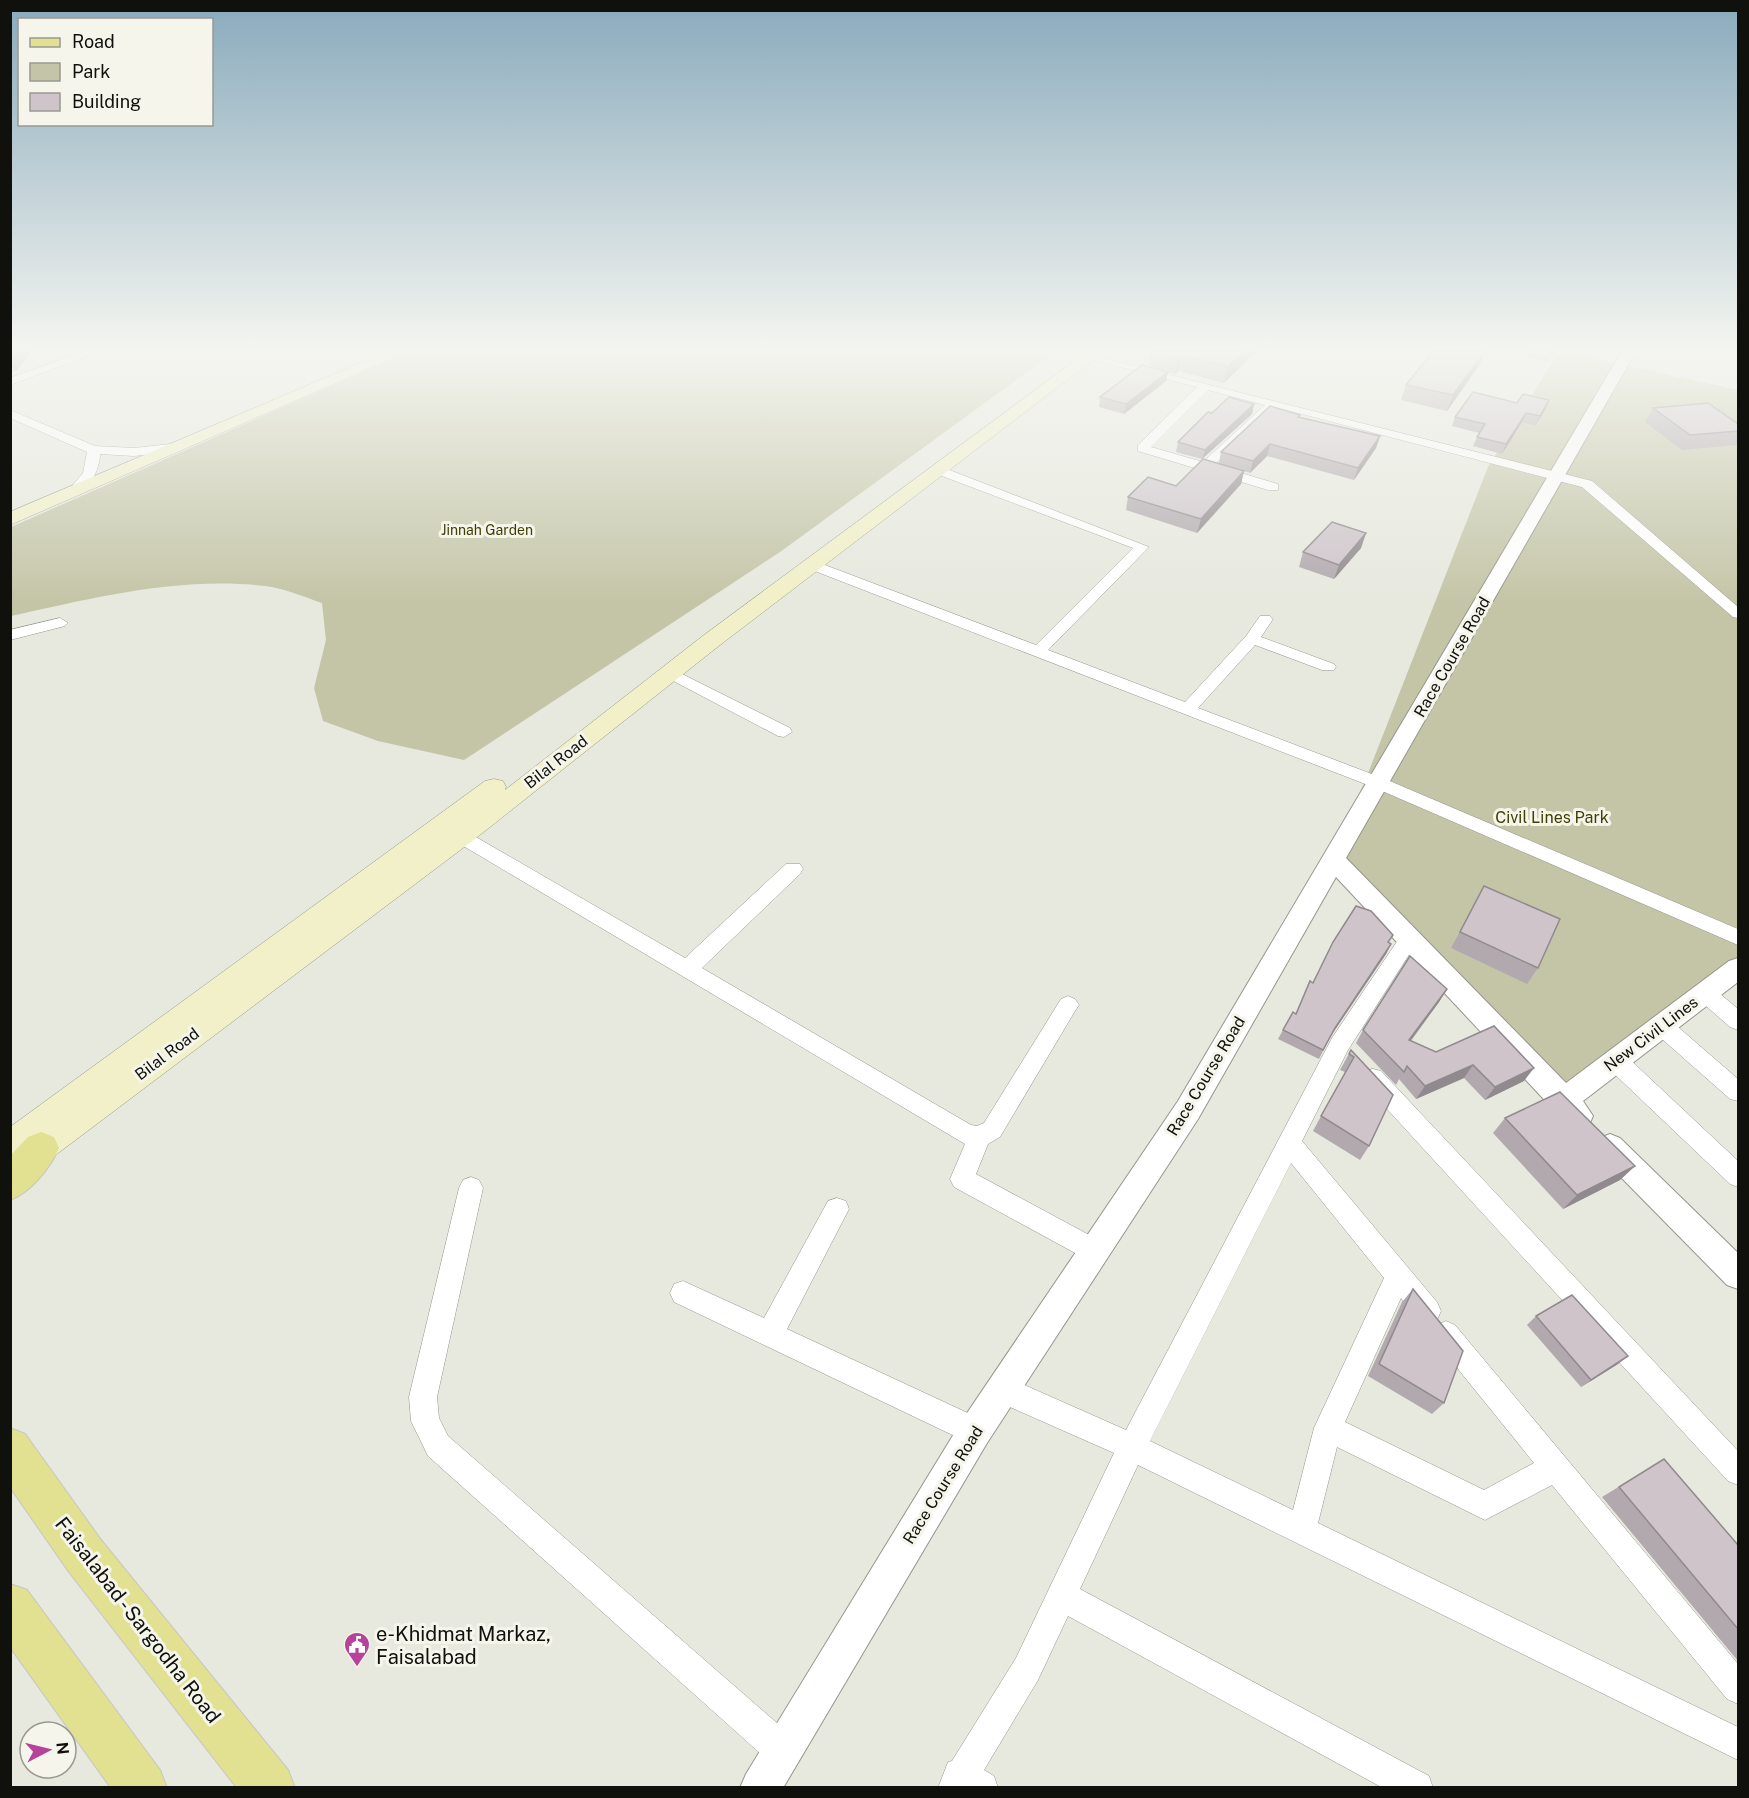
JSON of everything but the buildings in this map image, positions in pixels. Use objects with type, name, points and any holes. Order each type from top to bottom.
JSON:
[{"type":"main road","points":[[10,519],[208,435]]},
{"type":"main road","name":"Bilal Road","points":[[10,1169],[26,1147],[978,435]]},
{"type":"main road","name":"Bilal Road","points":[[26,1147],[462,836],[670,673],[984,435]]},
{"type":"main road","points":[[10,1183],[26,1147]]},
{"type":"main road","name":"Faisalabad - Sargodha Road","points":[[10,1449],[84,1557],[270,1788]]},
{"type":"main road","points":[[15,1625],[142,1788]]},
{"type":"street","points":[[59,435],[93,450],[134,452],[180,447]]},
{"type":"street","points":[[1155,435],[1142,448],[1273,487]]},
{"type":"street","points":[[1205,467],[1239,435]]},
{"type":"street","points":[[1397,435],[1587,484],[1738,614]]},
{"type":"street","name":"Race Course Road","points":[[760,1788],[975,1431],[1188,1110],[1580,435]]},
{"type":"street","points":[[74,492],[90,474],[94,465],[93,450]]},
{"type":"street","points":[[939,470],[1142,547],[1038,652]]},
{"type":"street","points":[[812,565],[1379,783],[1738,937]]},
{"type":"street","points":[[1187,710],[1252,639],[1265,619]]},
{"type":"street","points":[[10,635],[60,623]]},
{"type":"street","points":[[1252,639],[1328,667]]},
{"type":"street","points":[[670,673],[784,732]]},
{"type":"street","points":[[462,836],[966,1134],[979,1137]]},
{"type":"street","points":[[1334,860],[1563,1101],[1738,1274]]},
{"type":"street","points":[[687,969],[793,869]]},
{"type":"street","points":[[966,1783],[1027,1669],[1132,1447],[1340,1044],[1409,939]]},
{"type":"street","name":"New Civil Lines","points":[[1563,1101],[1738,968]]},
{"type":"street","points":[[1705,993],[1738,1021]]},
{"type":"street","points":[[1068,1005],[992,1130],[979,1137],[962,1179],[1095,1251]]},
{"type":"street","points":[[1662,1026],[1738,1092]]},
{"type":"street","points":[[1340,1044],[1738,1471]]},
{"type":"street","points":[[1616,1061],[1738,1176]]},
{"type":"street","points":[[1289,1143],[1738,1688]]},
{"type":"street","points":[[471,1188],[423,1397],[425,1421],[438,1446],[782,1750]]},
{"type":"street","points":[[770,1334],[837,1209]]},
{"type":"street","points":[[1302,1530],[1328,1428],[1398,1276]]},
{"type":"street","points":[[683,1293],[975,1431]]},
{"type":"street","points":[[1004,1390],[1132,1447],[1738,1744]]},
{"type":"street","points":[[1328,1428],[1485,1506],[1556,1467]]},
{"type":"street","points":[[1062,1596],[1417,1788]]},
{"type":"green space","name":"Jinnah Garden","points":[[220,435],[941,435],[780,552],[464,760],[378,741],[323,721],[314,688],[326,640],[322,603],[287,591],[265,586],[233,584],[169,586],[105,596],[11,616],[11,527]]},
{"type":"green space","name":"Civil Lines Park","points":[[1508,435],[1738,435],[1738,980],[1563,1101],[1334,860],[1488,467]]},
{"type":"place","name":"e-Khidmat Markaz, Faisalabad","points":[[357,1668]]}]
